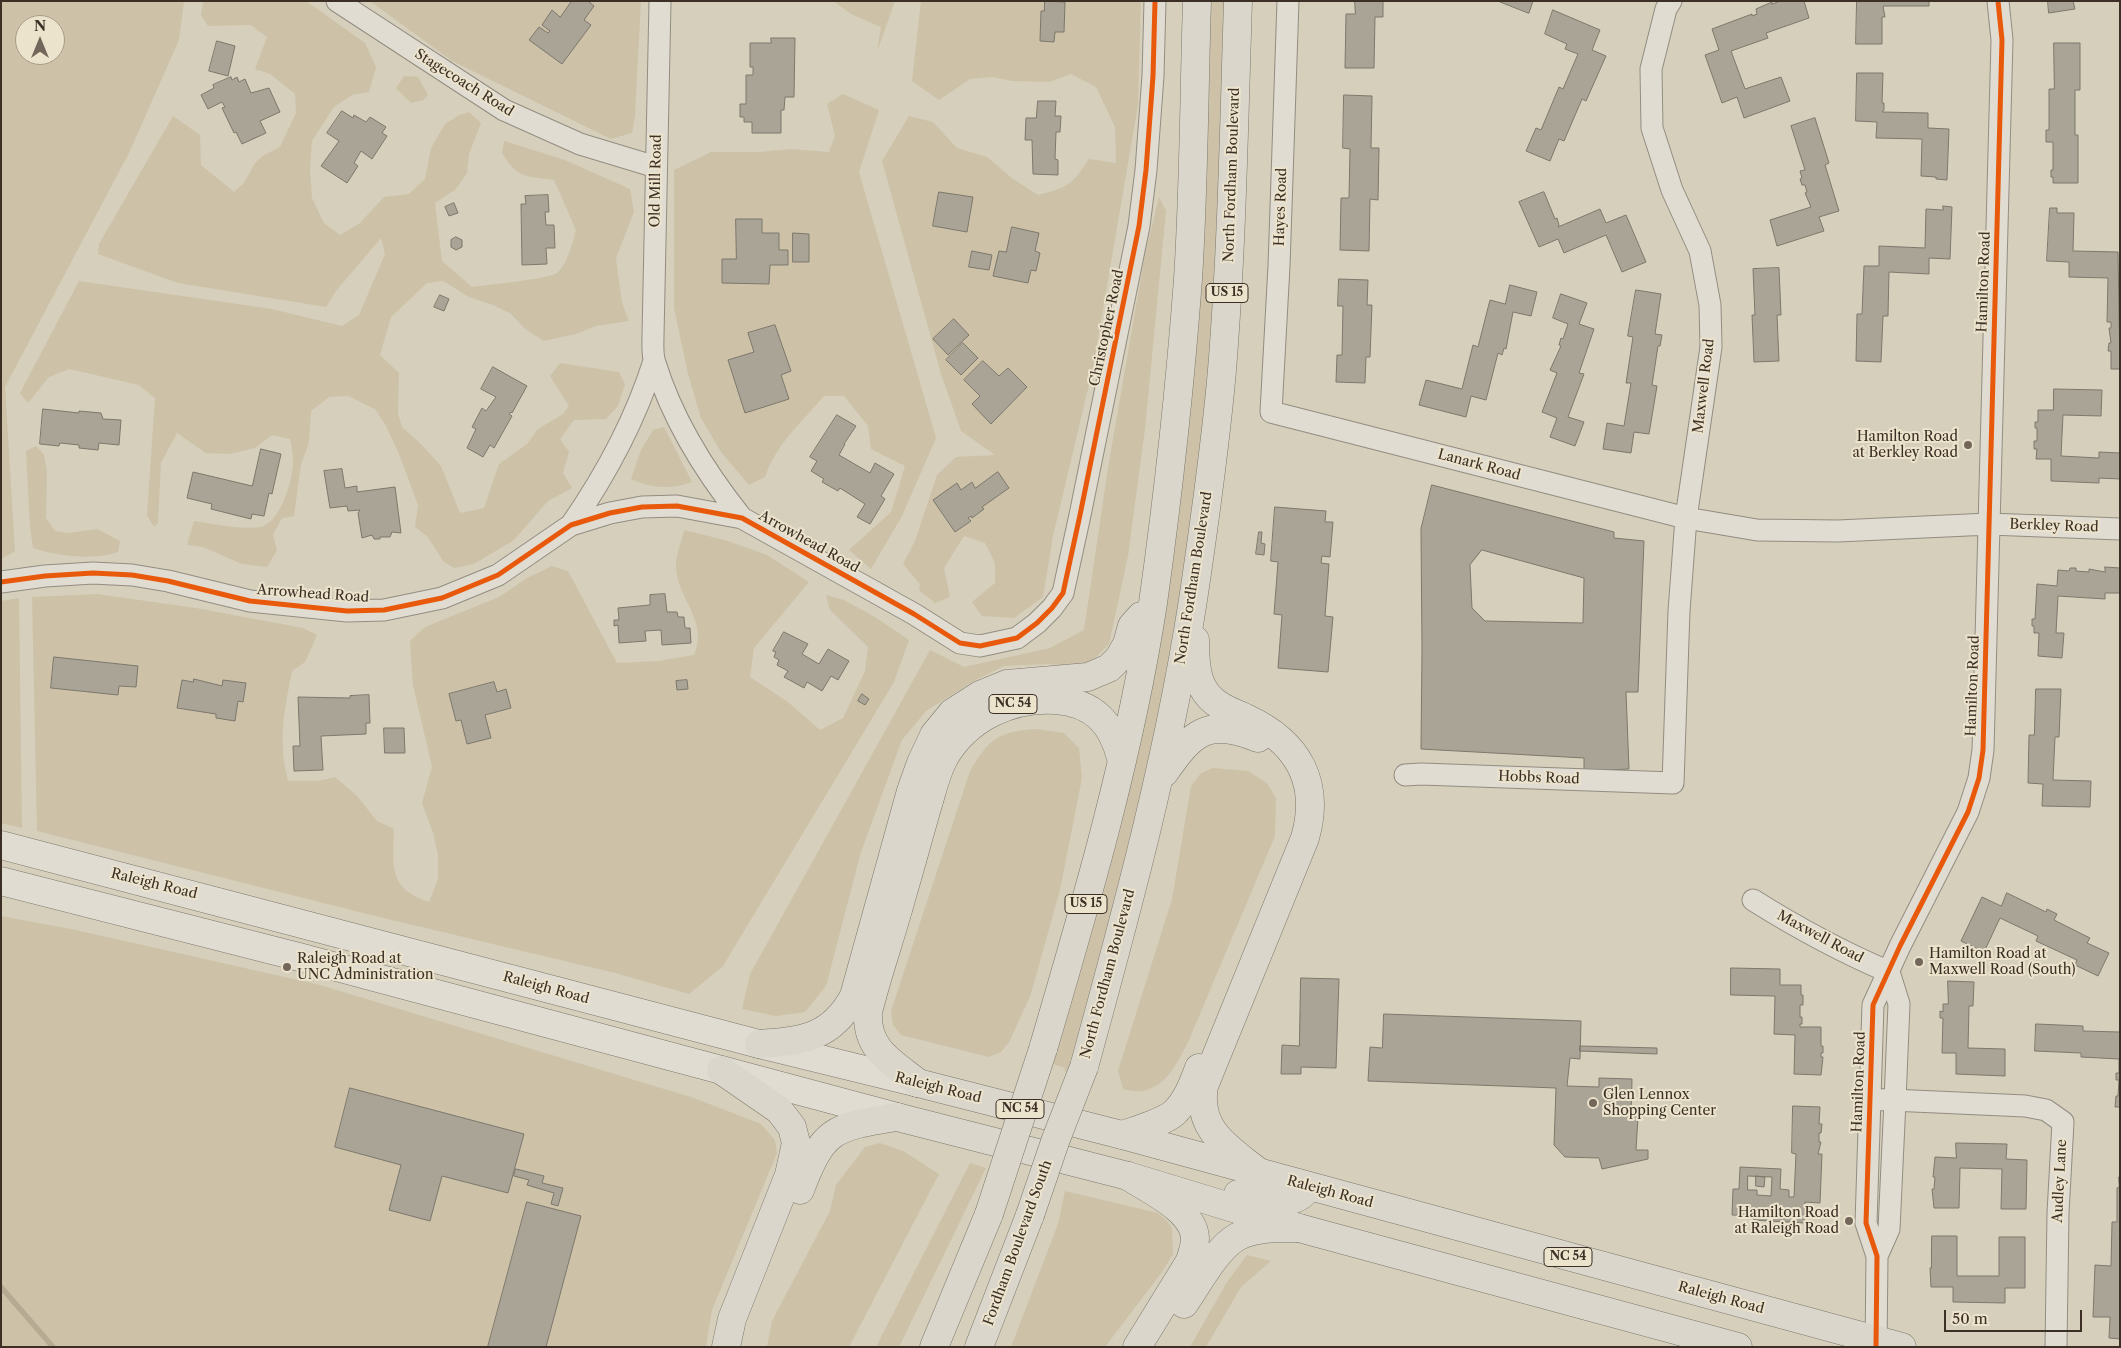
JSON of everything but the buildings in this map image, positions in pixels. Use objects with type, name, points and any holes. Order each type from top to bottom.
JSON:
[{"type":"main road","name":"US 15","points":[[934,1347],[989,1214],[1043,1049],[1095,871],[1136,695],[1152,604],[1178,399],[1188,277],[1197,1]]},
{"type":"main road","name":"North Fordham Boulevard","points":[[1056,1139],[1084,1067],[1121,931],[1173,713],[1195,583],[1222,370],[1230,250],[1238,1]]},
{"type":"main road","points":[[1195,583],[1195,648],[1199,677],[1203,688],[1216,703],[1259,725],[1289,747],[1303,767],[1311,803],[1306,838],[1204,1086],[1202,1097],[1203,1108],[1213,1132],[1261,1174]]},
{"type":"main road","points":[[758,1044],[789,1042],[812,1037],[832,1025],[850,1004],[854,996],[910,791],[934,735],[952,713],[980,695],[1007,684],[1088,677],[1109,668],[1119,658],[1127,644],[1132,626],[1152,604]]},
{"type":"main road","name":"NC 54","points":[[918,1083],[879,1052],[870,1034],[868,1012],[920,830],[944,759],[954,744],[981,718],[1008,705],[1024,701],[1046,700],[1083,705],[1092,711],[1111,729],[1121,758]]},
{"type":"main road","points":[[1122,1135],[1173,1114],[1190,1093],[1294,824],[1296,804],[1294,785],[1287,767],[1279,754],[1260,738],[1236,730],[1213,730],[1199,734],[1189,740],[1157,783]]},
{"type":"main road","name":"Raleigh Road","points":[[1,845],[758,1044],[1122,1135],[1876,1343],[1902,1347]]},
{"type":"main road","points":[[1,880],[185,927],[897,1117],[1128,1176],[1299,1228],[1738,1347]]},
{"type":"main road","points":[[722,1070],[779,1110],[792,1128],[796,1143],[789,1175],[732,1319],[726,1347]]},
{"type":"main road","points":[[743,1347],[749,1322],[815,1153],[828,1138],[843,1129],[860,1123],[897,1117]]},
{"type":"main road","name":"Fordham Boulevard South","points":[[979,1347],[1030,1215],[1056,1139]]},
{"type":"main road","points":[[1128,1176],[1279,1201],[1299,1198],[1308,1186]]},
{"type":"main road","points":[[1128,1176],[1178,1208],[1189,1220],[1195,1236],[1190,1262],[1137,1347]]},
{"type":"main road","points":[[1155,1347],[1222,1250],[1237,1237],[1255,1231],[1299,1228]]},
{"type":"street","name":"Stagecoach Road","points":[[337,1],[504,110],[580,144],[656,167]]},
{"type":"street","name":"Old Mill Road","points":[[660,1],[654,361],[674,409],[697,453],[714,483],[742,518]]},
{"type":"street","name":"Christopher Road","points":[[1017,638],[1037,623],[1052,608],[1063,592],[1080,515],[1139,226],[1146,170],[1153,76],[1155,1]]},
{"type":"street","name":"Hayes Road","points":[[1271,412],[1279,266],[1288,1]]},
{"type":"street","name":"Maxwell Road","points":[[1671,1],[1666,9],[1651,69],[1652,128],[1672,190],[1700,251],[1710,305],[1711,347],[1686,518],[1679,611],[1673,783]]},
{"type":"street","name":"Hamilton Road","points":[[1876,1343],[1877,1256],[1866,1223],[1873,1005],[1916,913],[1968,812],[1979,778],[1982,750],[2002,40],[1998,1]]},
{"type":"street","name":"Old Mill Road","points":[[571,525],[597,487],[630,426],[654,361]]},
{"type":"street","name":"Lanark Road","points":[[1271,412],[1686,518],[1757,530],[1838,531],[1989,524]]},
{"type":"street","name":"Arrowhead Road","points":[[1,582],[45,576],[93,573],[132,575],[168,581],[250,601],[347,611],[384,610],[442,598],[498,575],[571,525],[610,513],[642,507],[677,506],[742,518],[914,614],[960,643],[980,646],[1017,638]]},
{"type":"street","name":"Berkley Road","points":[[1989,524],[2120,528]]},
{"type":"street","name":"Hobbs Road","points":[[1405,775],[1673,783]]},
{"type":"street","name":"Maxwell Road","points":[[1753,900],[1780,917],[1889,972]]},
{"type":"street","name":"Hamilton Road","points":[[1877,1256],[1890,1229],[1899,1004],[1889,972]]},
{"type":"street","name":"Audley Lane","points":[[1869,1099],[2024,1106],[2046,1110],[2063,1122],[2058,1212],[2056,1347]]},
{"type":"shaded area","points":[[1,1],[184,1],[179,40],[129,153],[5,387],[15,551],[1,559]]},
{"type":"shaded area","points":[[203,1],[306,1],[365,43],[376,67],[369,92],[352,95],[334,107],[312,141],[310,170],[312,198],[324,223],[340,235],[360,223],[384,197],[409,194],[425,179],[431,148],[445,124],[459,115],[469,112],[481,123],[469,154],[467,173],[456,189],[435,203],[442,261],[472,287],[530,280],[557,273],[567,259],[576,230],[554,180],[529,177],[518,172],[502,153],[504,141],[565,160],[630,189],[634,212],[616,258],[622,303],[629,321],[596,326],[576,334],[544,341],[525,329],[511,314],[493,305],[469,297],[443,281],[427,283],[391,317],[380,355],[399,373],[398,414],[402,427],[441,466],[460,513],[484,508],[499,464],[527,444],[538,429],[563,414],[569,406],[550,376],[560,363],[619,372],[625,384],[618,406],[606,419],[574,420],[560,439],[569,452],[563,473],[572,488],[548,501],[514,540],[474,564],[454,568],[443,561],[428,537],[415,527],[418,505],[399,454],[386,426],[375,409],[348,396],[329,397],[311,411],[309,443],[301,464],[294,516],[282,518],[273,535],[277,550],[267,567],[242,564],[203,547],[187,545],[194,521],[252,528],[267,524],[274,518],[284,500],[291,479],[293,462],[290,439],[272,435],[255,448],[230,454],[206,453],[177,433],[161,463],[158,523],[154,527],[147,515],[155,398],[139,385],[69,369],[49,377],[28,403],[20,393],[79,281],[272,309],[342,326],[359,315],[385,254],[381,238],[336,291],[326,307],[178,283],[98,254],[99,244],[173,116],[200,135],[201,165],[234,192],[244,183],[255,163],[264,155],[280,147],[296,113],[295,94],[270,74],[255,69],[267,37],[251,25],[208,26],[201,15]]},
{"type":"shaded area","points":[[370,1],[641,1],[635,116],[632,133],[611,139],[452,61]]},
{"type":"shaded area","points":[[833,1],[895,1],[877,52],[881,27],[851,14]]},
{"type":"shaded area","points":[[921,1],[1141,1],[1138,105],[1093,368],[1053,536],[1043,597],[1014,618],[982,616],[972,602],[995,583],[995,563],[985,543],[964,536],[944,568],[950,597],[935,603],[919,590],[920,584],[903,564],[915,541],[937,475],[956,457],[995,455],[961,431],[941,374],[882,161],[909,116],[933,122],[957,148],[987,157],[1013,179],[1038,195],[1056,190],[1068,184],[1078,175],[1089,159],[1116,163],[1115,127],[1096,87],[1071,74],[1049,82],[1012,81],[993,77],[970,79],[939,100],[912,81]]},
{"type":"shaded area","points":[[1207,1],[1227,1],[1220,233],[1208,397],[1168,680],[1107,947],[1067,1072],[1064,1071],[1065,1068],[1053,1064],[1123,796]]},
{"type":"shaded area","points":[[404,76],[418,77],[428,95],[423,100],[411,103],[396,88]]},
{"type":"shaded area","points":[[843,94],[879,110],[859,172],[936,438],[902,516],[871,569],[849,550],[891,512],[905,466],[871,449],[868,426],[844,396],[824,396],[783,444],[765,477],[749,485],[721,452],[701,418],[688,374],[674,308],[674,170],[711,152],[759,152],[791,149],[829,152],[835,136],[827,104]]},
{"type":"shaded area","points":[[1159,197],[1166,211],[1145,429],[1128,556],[1109,644],[1090,663],[1075,666],[1048,664],[1004,666],[974,681],[926,711],[902,740],[861,852],[826,986],[805,1012],[776,1016],[742,1009],[750,974],[930,650],[964,667],[1050,648],[1084,630],[1108,468],[1145,254]]},
{"type":"shaded area","points":[[664,427],[692,482],[684,485],[661,487],[631,479],[641,450],[653,430]]},
{"type":"shaded area","points":[[36,446],[44,455],[47,471],[46,518],[55,531],[68,533],[97,529],[120,541],[118,552],[86,557],[53,553],[33,548],[26,451]]},
{"type":"shaded area","points":[[684,530],[725,540],[767,555],[809,582],[754,648],[750,677],[788,702],[820,730],[843,718],[865,671],[868,647],[830,610],[826,595],[844,600],[875,617],[909,640],[894,682],[723,966],[689,994],[615,973],[375,916],[37,831],[32,597],[97,594],[196,608],[303,628],[317,635],[305,662],[292,671],[283,730],[284,758],[288,781],[318,781],[335,777],[357,796],[377,821],[394,829],[394,865],[400,883],[416,897],[429,902],[438,879],[438,855],[433,833],[422,803],[432,767],[413,685],[410,641],[425,627],[499,597],[527,578],[552,566],[568,571],[617,663],[658,661],[694,655],[698,642],[698,631],[677,577],[676,565]]},
{"type":"shaded area","points":[[19,598],[22,828],[1,823],[1,601]]},
{"type":"shaded area","points":[[1036,729],[1064,733],[1079,748],[1082,778],[1060,890],[1030,997],[1009,1042],[1001,1052],[989,1057],[901,1035],[893,1025],[891,1011],[970,771],[983,751],[996,739],[1012,732]]},
{"type":"shaded area","points":[[1213,768],[1248,771],[1267,783],[1276,798],[1275,836],[1189,1040],[1172,1071],[1156,1086],[1147,1090],[1123,1089],[1118,1071],[1172,899],[1191,786],[1201,773]]},
{"type":"shaded area","points":[[1,916],[76,930],[320,985],[694,1098],[761,1124],[775,1140],[777,1153],[712,1310],[706,1347],[1,1347]]},
{"type":"shaded area","points":[[880,1143],[903,1151],[939,1174],[849,1347],[767,1347],[772,1321],[830,1211],[836,1185],[865,1147]]},
{"type":"shaded area","points":[[970,1163],[986,1168],[899,1347],[876,1347]]},
{"type":"shaded area","points":[[1065,1191],[1158,1213],[1172,1228],[1173,1254],[1162,1272],[1105,1347],[1011,1347],[1058,1224]]},
{"type":"shaded area","points":[[1247,1255],[1271,1261],[1241,1287],[1206,1347],[1190,1347],[1227,1282]]},
{"type":"waterway","points":[[1,1287],[53,1347]]},
{"type":"cycle path","points":[[1,582],[45,576],[93,573],[132,575],[168,581],[250,601],[347,611],[384,610],[442,598],[498,575],[571,525],[610,513],[642,507],[677,506],[742,518],[914,614],[960,643],[980,646],[1017,638],[1037,623],[1052,608],[1063,593],[1080,515],[1139,226],[1146,170],[1153,76],[1155,1]]},
{"type":"cycle path","points":[[1876,1347],[1877,1256],[1866,1223],[1873,1005],[1900,946],[1968,812],[1979,778],[1983,750],[2002,40],[1998,1]]},
{"type":"place","name":"Hamilton Road at Berkley Road","points":[[1968,445]]},
{"type":"place","name":"Hamilton Road at Maxwell Road (South)","points":[[1919,962]]},
{"type":"place","name":"Raleigh Road at UNC Administration","points":[[287,967]]},
{"type":"place","name":"Glen Lennox Shopping Center","points":[[1593,1103]]},
{"type":"place","name":"Hamilton Road at Raleigh Road","points":[[1849,1221]]}]
